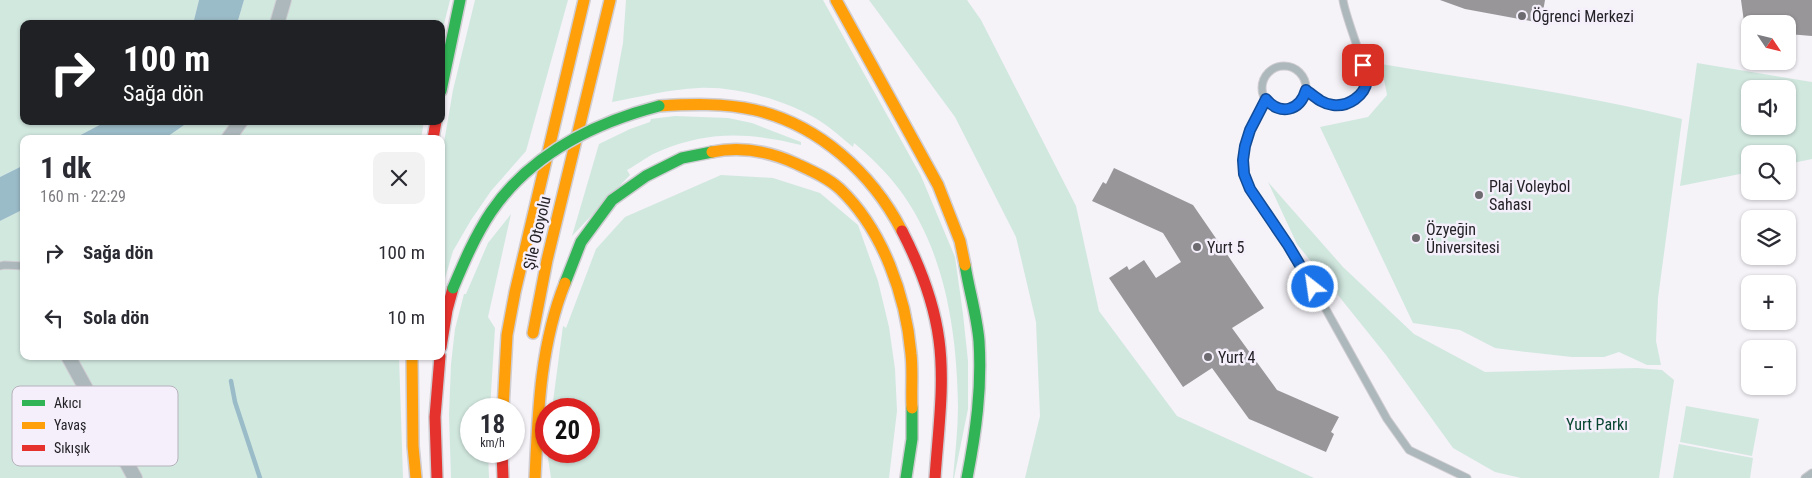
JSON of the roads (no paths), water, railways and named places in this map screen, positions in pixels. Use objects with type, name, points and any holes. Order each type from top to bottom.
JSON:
[{"type":"highway","points":[[445,72],[460,0]]},
{"type":"highway","name":"Şile Otoyolu","points":[[504,398],[507,335],[515,292],[584,0]]},
{"type":"highway","name":"Şile Otoyolu","points":[[530,346],[547,260],[610,0]]},
{"type":"highway","points":[[836,0],[938,185],[960,242],[980,339],[980,394],[976,435],[967,478]]},
{"type":"highway","points":[[445,322],[453,288],[471,246],[498,202],[541,159],[560,146],[633,111],[659,106],[693,104],[755,110],[783,120],[826,143],[866,176],[895,215],[913,253],[927,292],[939,340],[940,382],[935,478]]},
{"type":"highway","points":[[534,478],[538,408],[549,331],[558,300],[581,242],[612,200],[646,176],[682,158],[720,150],[751,150],[779,156],[815,172],[839,188],[860,211],[882,246],[900,294],[911,354],[912,439],[906,478]]},
{"type":"highway","points":[[412,360],[413,446],[416,478]]},
{"type":"highway","points":[[437,478],[435,426],[439,360]]},
{"type":"highway","points":[[525,461],[526,478]]},
{"type":"highway","points":[[503,463],[504,478]]},
{"type":"street","points":[[278,20],[284,0]]},
{"type":"street","points":[[70,360],[84,386]]},
{"type":"street","points":[[128,466],[134,478]]},
{"type":"lane","points":[[1306,90],[1322,102],[1334,106],[1349,103],[1362,94],[1367,79],[1343,0]]},
{"type":"lane","points":[[1280,66],[1299,71],[1306,83],[1306,90],[1300,102],[1289,109],[1276,108],[1266,99],[1263,92],[1264,79],[1268,73],[1280,66]]},
{"type":"lane","points":[[1266,99],[1250,130],[1245,146],[1244,174],[1250,189],[1304,270],[1387,419],[1409,450],[1467,478]]},
{"type":"lane","points":[[0,266],[4,264],[20,266]]},
{"type":"lane","points":[[1805,478],[1812,473]]},
{"type":"water","points":[[199,0],[244,0],[238,20],[194,20]]},
{"type":"water","points":[[99,125],[184,125],[170,135],[81,135]]},
{"type":"water","points":[[20,167],[20,211],[0,221],[0,177]]},
{"type":"waterway","points":[[231,381],[235,402],[260,478]]},
{"type":"place","name":"Öğrenci Merkezi","points":[[1522,16]]},
{"type":"place","name":"Plaj Voleybol Sahası","points":[[1479,195]]},
{"type":"place","name":"Özyeğin Üniversitesi","points":[[1416,238]]},
{"type":"place","name":"Yurt 5","points":[[1197,247]]},
{"type":"place","name":"Yurt 4","points":[[1208,357]]},
{"type":"park label","name":"Yurt Parkı","points":[[1597,424]]}]
